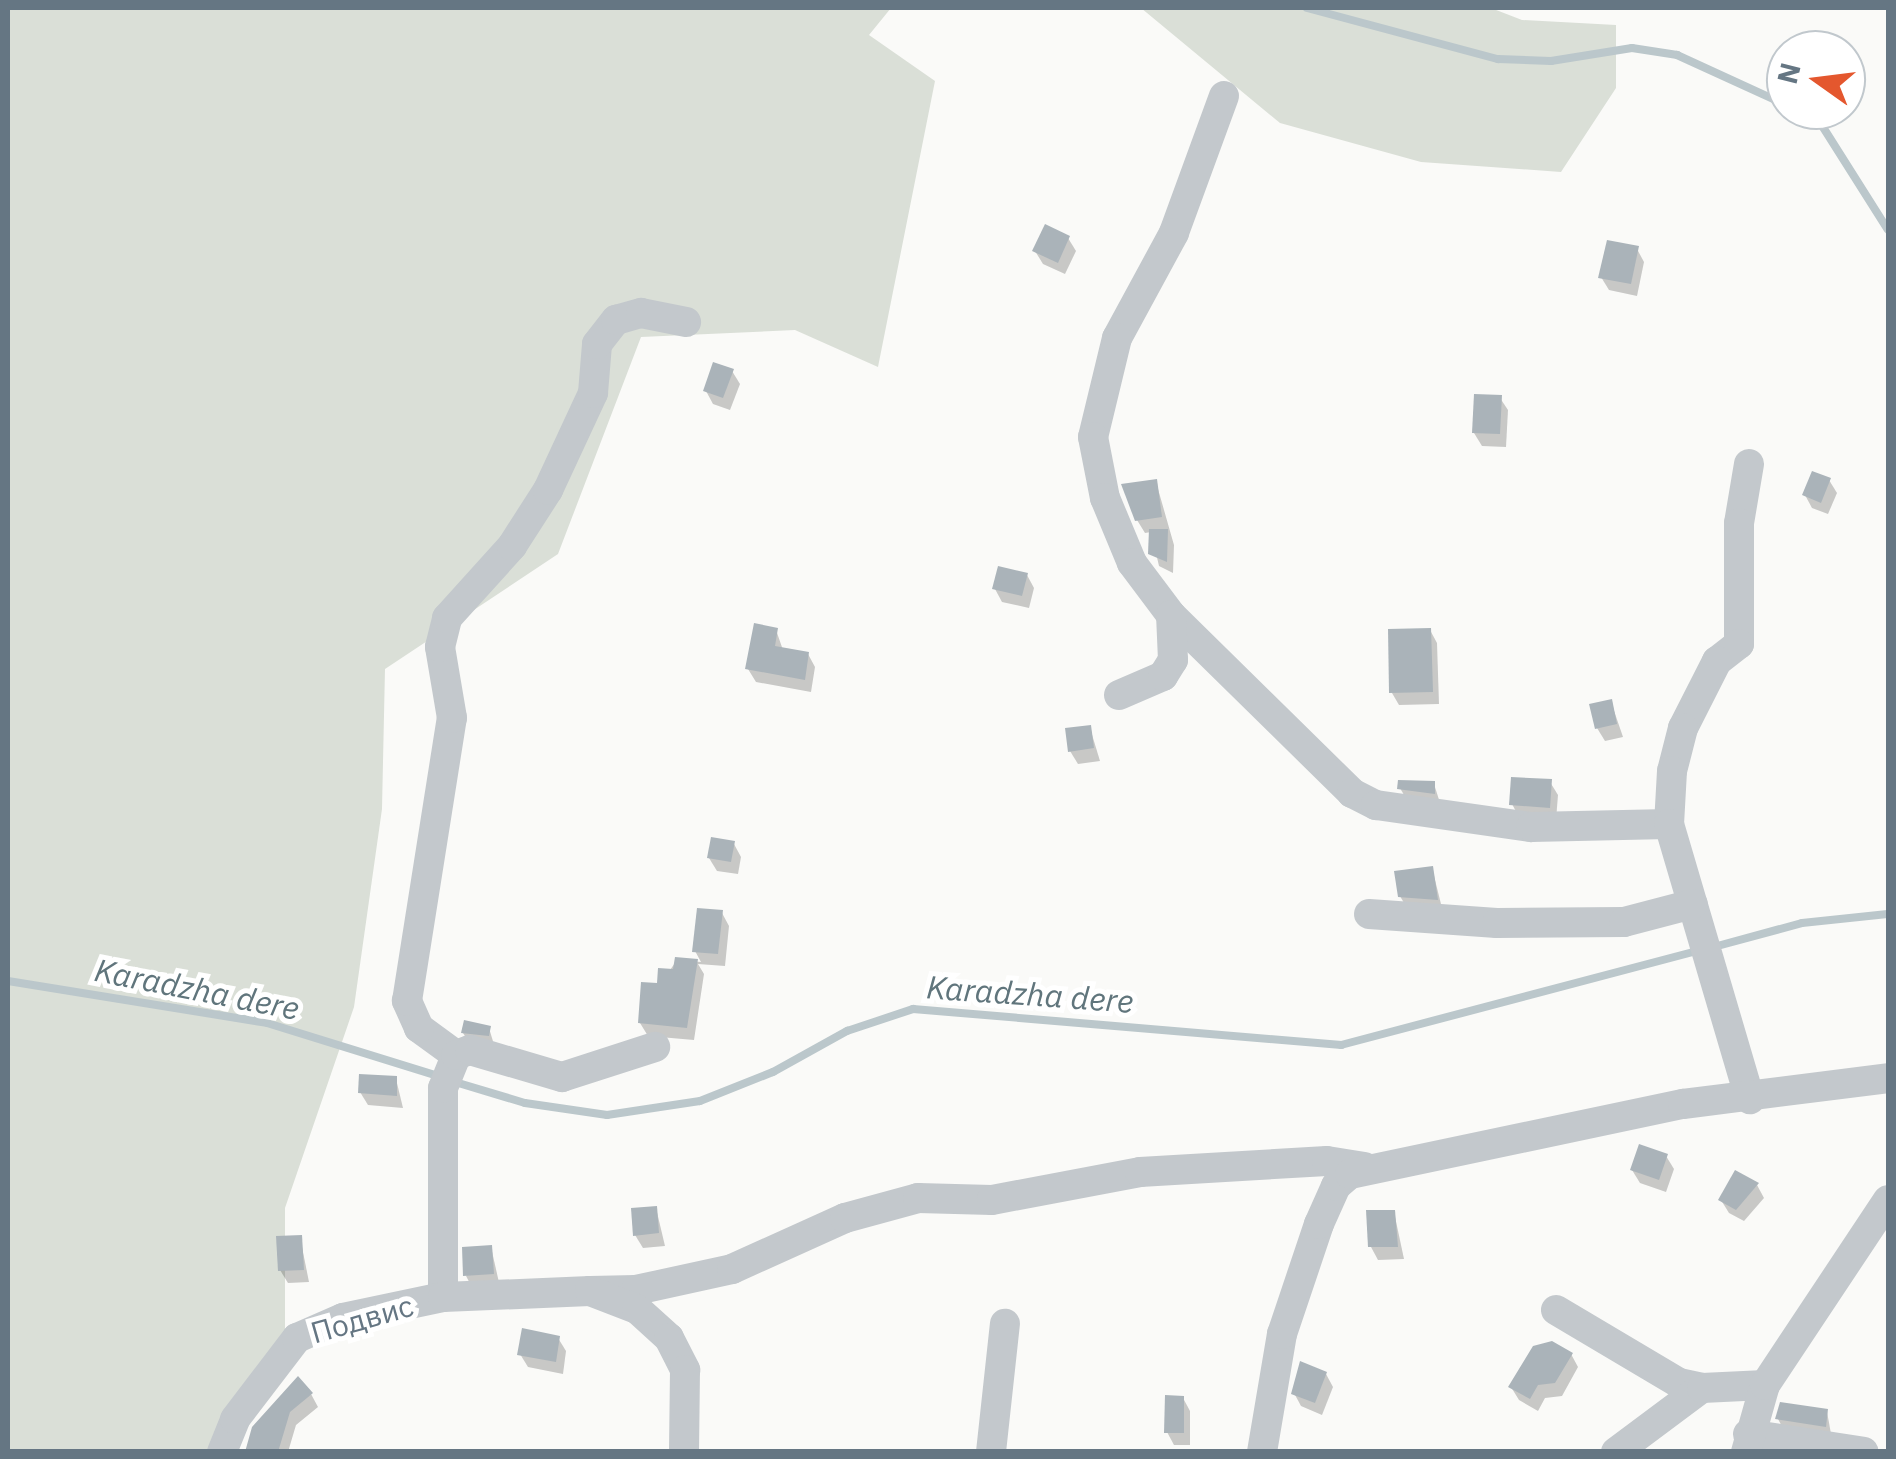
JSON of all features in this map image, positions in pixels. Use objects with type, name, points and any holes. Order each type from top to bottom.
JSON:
[{"type":"street","points":[[1224,96],[1174,233],[1117,338],[1093,437],[1105,498],[1132,563],[1171,615],[1336,778],[1376,804],[1532,826],[1670,824]]},
{"type":"street","points":[[444,1298],[448,1071],[419,1028],[407,1001],[452,718],[440,648],[447,618],[512,546],[548,490],[593,393],[597,344],[616,320],[642,313],[686,322]]},
{"type":"street","points":[[1749,464],[1739,523],[1738,644],[1717,662],[1683,728],[1672,771],[1670,824],[1750,1099]]},
{"type":"street","points":[[1119,695],[1163,676],[1173,660],[1171,615]]},
{"type":"street","points":[[1369,914],[1497,924],[1624,922],[1693,904]]},
{"type":"street","points":[[448,1071],[470,1050],[562,1076],[656,1048]]},
{"type":"street","points":[[1262,1452],[1282,1334],[1318,1224],[1336,1186],[1365,1167],[1683,1104],[1750,1099],[1888,1078]]},
{"type":"street","name":"Подвис","points":[[222,1452],[235,1419],[297,1338],[344,1318],[444,1298],[636,1290],[732,1269],[846,1218],[918,1198],[992,1200],[1140,1172],[1327,1161],[1365,1167]]},
{"type":"street","points":[[1864,1452],[1747,1443],[1765,1384],[1888,1200]]},
{"type":"street","points":[[590,1291],[637,1309],[670,1338],[685,1370],[684,1452]]},
{"type":"street","points":[[1556,1310],[1679,1383],[1702,1388],[1765,1384]]},
{"type":"street","points":[[991,1452],[1005,1324]]},
{"type":"street","points":[[1616,1452],[1702,1388]]},
{"type":"shaded area","points":[[8,8],[891,8],[869,35],[935,81],[878,367],[795,330],[641,337],[558,554],[385,669],[382,809],[354,1007],[285,1208],[285,1355],[220,1451],[8,1452]]},
{"type":"shaded area","points":[[1141,8],[1491,8],[1522,20],[1616,25],[1616,88],[1561,172],[1421,162],[1280,123]]},
{"type":"building","points":[[1045,224],[1070,236],[1058,263],[1032,251]]},
{"type":"building","points":[[1607,240],[1639,246],[1631,284],[1598,278]]},
{"type":"building","points":[[713,362],[734,369],[723,398],[703,391]]},
{"type":"building","points":[[1474,394],[1502,395],[1500,434],[1472,433]]},
{"type":"building","points":[[1812,471],[1831,478],[1821,503],[1802,495]]},
{"type":"building","points":[[1157,479],[1162,517],[1135,521],[1121,484]]},
{"type":"building","points":[[1149,529],[1168,529],[1167,562],[1148,554]]},
{"type":"building","points":[[998,566],[1028,573],[1022,596],[992,589]]},
{"type":"building","points":[[754,623],[778,628],[775,646],[809,652],[805,680],[745,669]]},
{"type":"building","points":[[1431,628],[1433,692],[1389,693],[1388,629]]},
{"type":"building","points":[[1612,699],[1617,724],[1595,729],[1589,704]]},
{"type":"building","points":[[1091,725],[1094,748],[1068,752],[1065,728]]},
{"type":"building","points":[[1511,777],[1552,779],[1550,808],[1509,805]]},
{"type":"building","points":[[1398,780],[1435,781],[1435,794],[1397,789]]},
{"type":"building","points":[[711,837],[735,841],[731,862],[707,858]]},
{"type":"building","points":[[1433,866],[1438,900],[1398,897],[1394,871]]},
{"type":"building","points":[[697,908],[723,910],[718,954],[692,952]]},
{"type":"building","points":[[675,957],[698,959],[687,1028],[638,1023],[641,982],[657,983],[658,968],[673,969]]},
{"type":"building","points":[[464,1020],[491,1026],[489,1036],[461,1033]]},
{"type":"building","points":[[359,1074],[397,1076],[397,1096],[358,1093]]},
{"type":"building","points":[[1639,1144],[1668,1154],[1659,1180],[1630,1170]]},
{"type":"building","points":[[1735,1170],[1759,1183],[1736,1210],[1718,1200]]},
{"type":"building","points":[[657,1206],[659,1233],[633,1236],[631,1208]]},
{"type":"building","points":[[1366,1210],[1395,1210],[1398,1247],[1368,1247]]},
{"type":"building","points":[[302,1235],[304,1270],[278,1271],[276,1236]]},
{"type":"building","points":[[492,1245],[494,1274],[463,1276],[462,1247]]},
{"type":"building","points":[[522,1328],[560,1336],[556,1362],[517,1355]]},
{"type":"building","points":[[1552,1341],[1573,1353],[1555,1383],[1538,1385],[1530,1399],[1508,1387],[1533,1346]]},
{"type":"building","points":[[1300,1361],[1327,1372],[1315,1403],[1291,1394]]},
{"type":"building","points":[[298,1376],[313,1393],[290,1412],[278,1452],[245,1452],[252,1427]]},
{"type":"building","points":[[1165,1395],[1184,1396],[1184,1433],[1164,1433]]},
{"type":"building","points":[[1780,1402],[1828,1409],[1826,1427],[1775,1419]]},
{"type":"waterway","points":[[1307,8],[1498,59],[1551,61],[1632,48],[1677,55],[1766,96]]},
{"type":"waterway","points":[[1825,130],[1888,230]]},
{"type":"waterway","name":"Karadzha dere","points":[[1710,948],[1802,923],[1888,914]]},
{"type":"waterway","name":"Karadzha dere","points":[[455,1082],[525,1103],[607,1115],[700,1101],[773,1072],[847,1031],[913,1009],[1341,1045],[1697,951]]},
{"type":"waterway","name":"Karadzha dere","points":[[8,981],[267,1023],[441,1077]]}]
